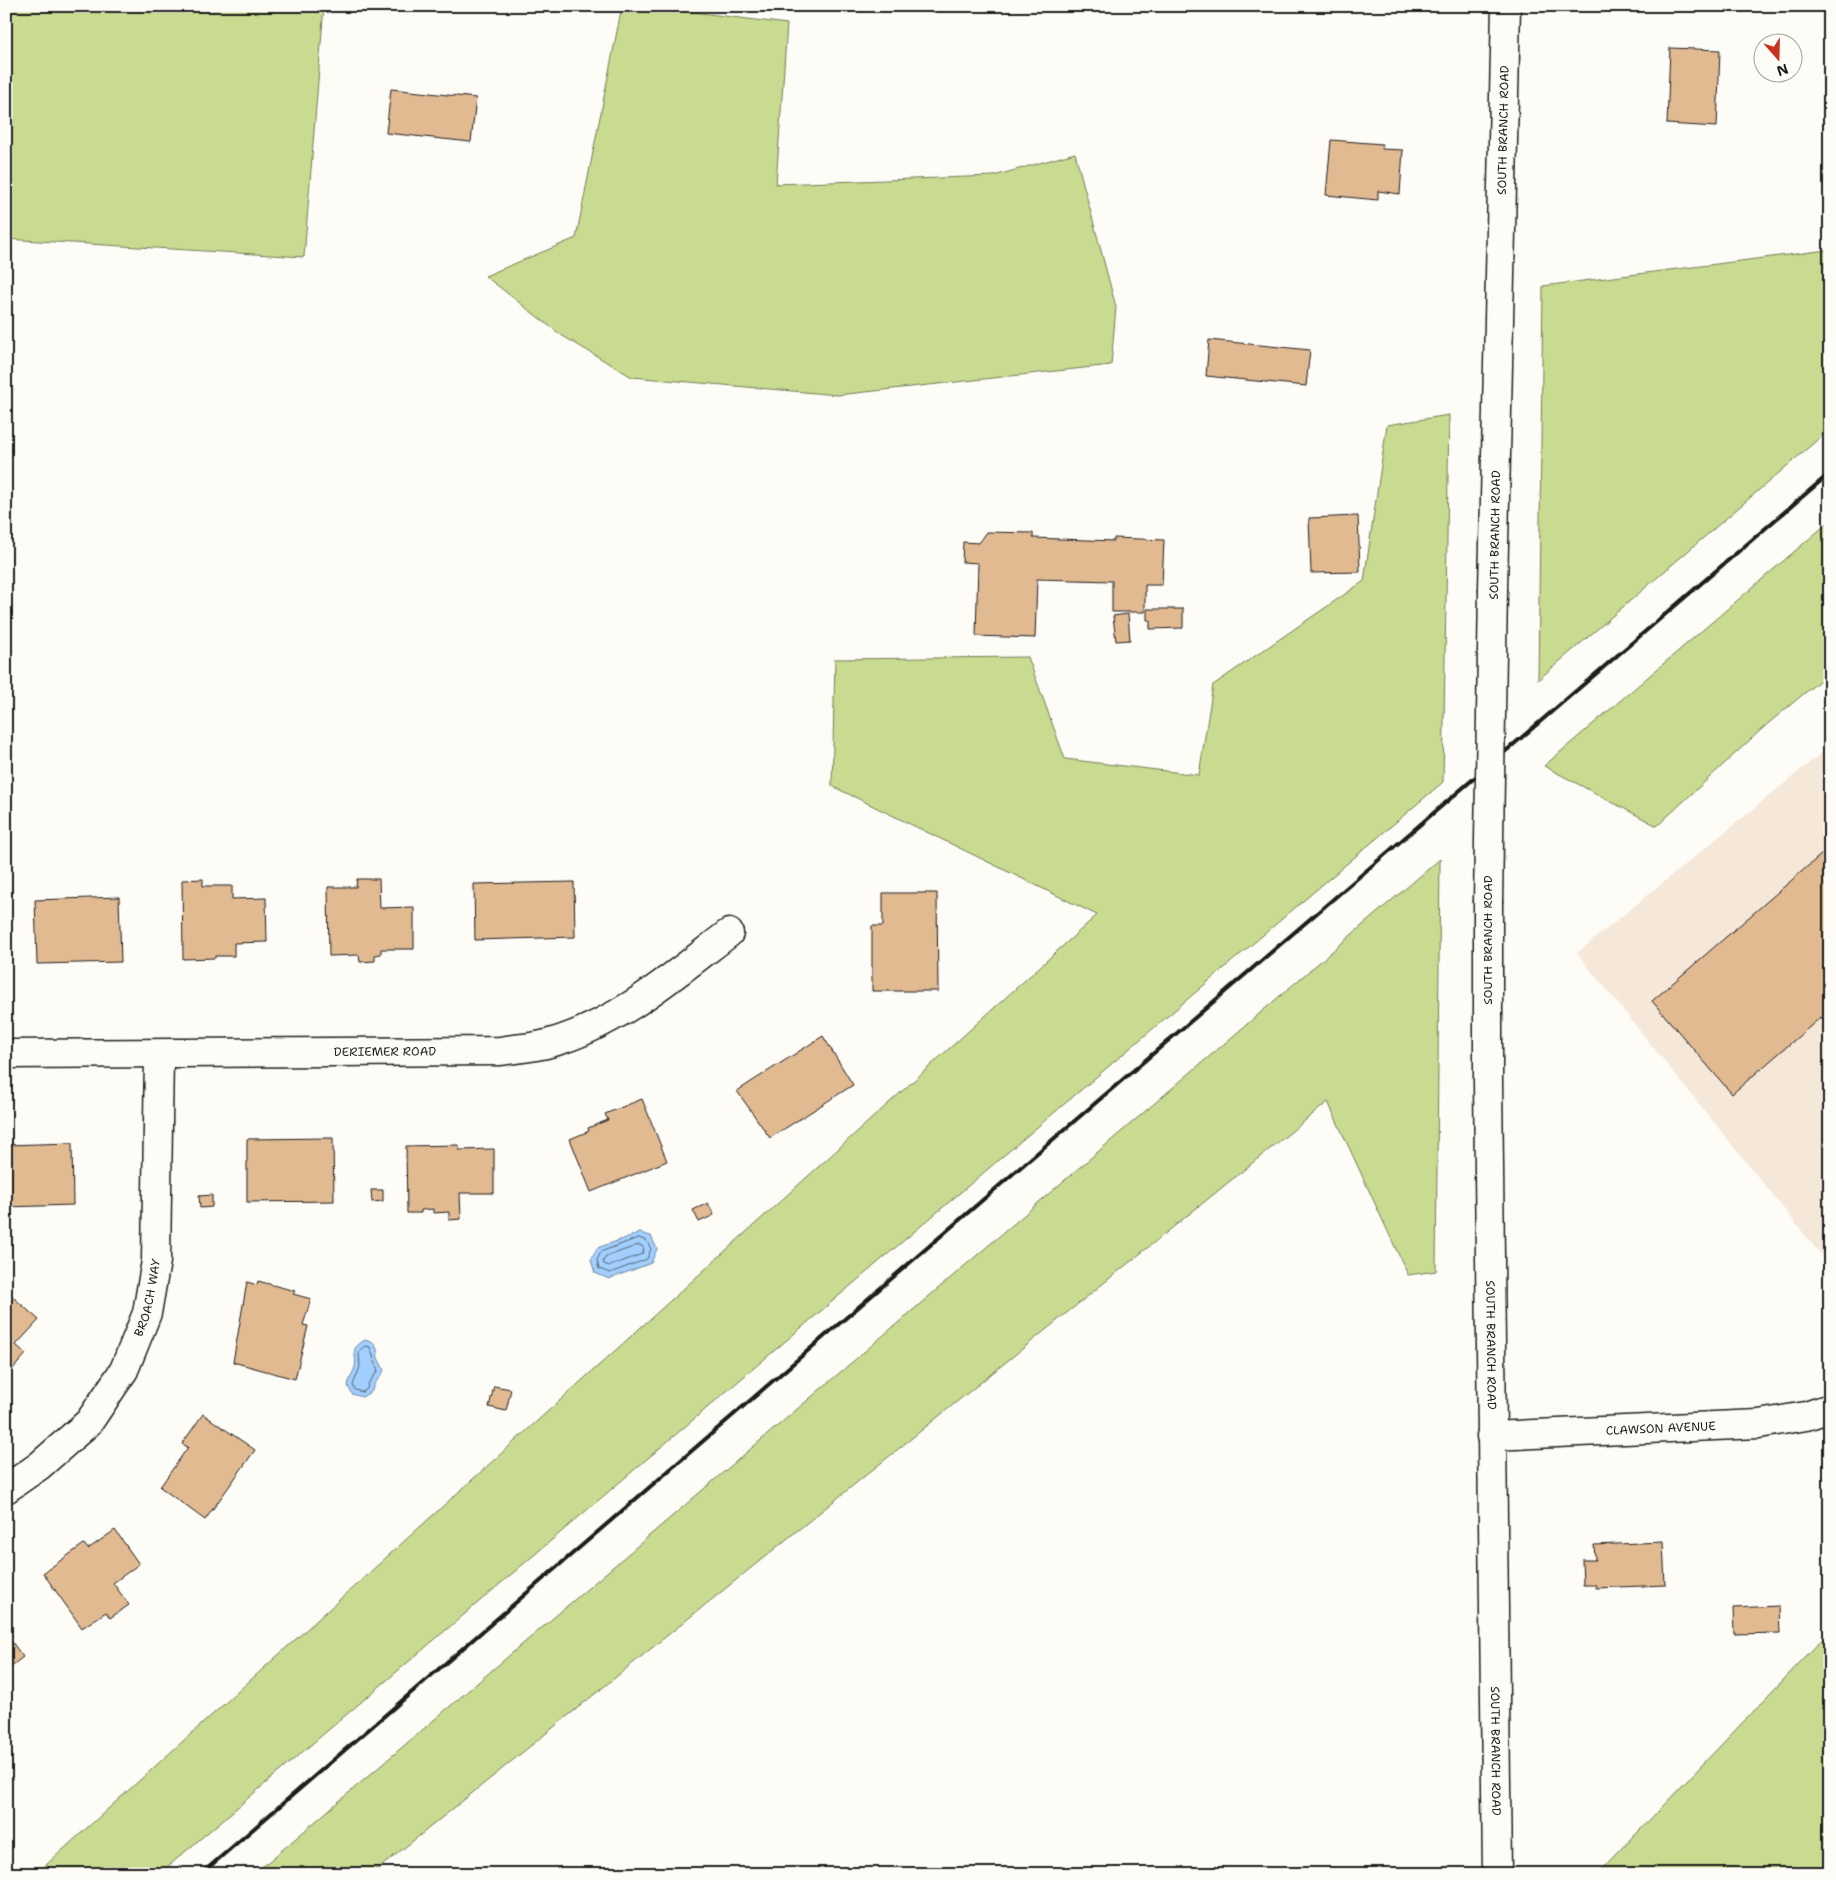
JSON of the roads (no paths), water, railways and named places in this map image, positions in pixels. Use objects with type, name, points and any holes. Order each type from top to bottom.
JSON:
[{"type":"street","name":"SOUTH BRANCH ROAD","points":[[1497,1874],[1491,1436],[1488,903],[1506,6]]},
{"type":"street","name":"DERIEMER ROAD","points":[[6,1054],[500,1051],[549,1043],[597,1025],[656,989],[729,933]]},
{"type":"street","name":"BROACH WAY","points":[[6,1489],[39,1466],[89,1422],[124,1370],[147,1313],[156,1261],[159,1054]]},
{"type":"street","name":"CLAWSON AVENUE","points":[[1491,1436],[1759,1424],[1822,1415]]},
{"type":"water","points":[[640,1233],[651,1236],[657,1249],[651,1263],[609,1279],[595,1273],[591,1260],[597,1248]]},
{"type":"water","points":[[365,1340],[374,1343],[384,1370],[372,1391],[362,1397],[352,1394],[348,1386],[356,1362],[355,1349]]},
{"type":"railway","points":[[201,1874],[1830,473]]}]
